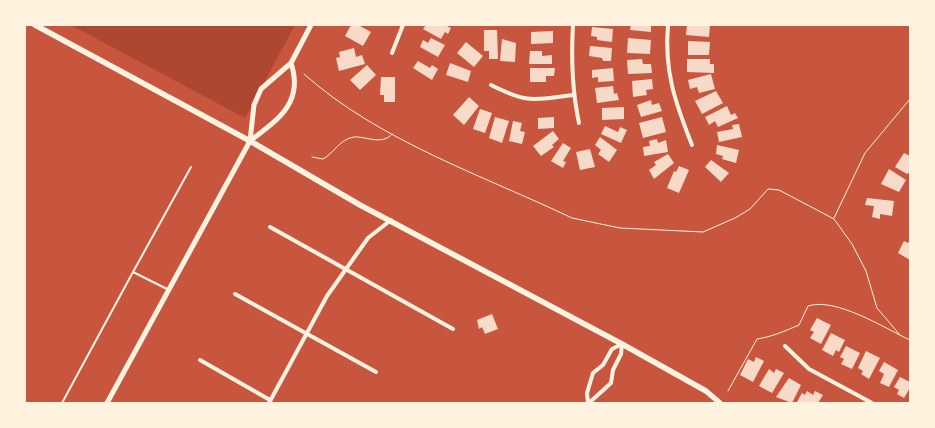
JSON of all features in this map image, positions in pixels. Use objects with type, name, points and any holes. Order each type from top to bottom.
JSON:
[{"type":"main road","points":[[35,25],[250,141],[390,220],[622,344],[706,391],[720,403]]},
{"type":"street","points":[[107,403],[250,141],[254,105],[261,89],[292,63],[311,25]]},
{"type":"street","points":[[392,53],[403,25]]},
{"type":"street","points":[[573,25],[571,53],[573,95],[580,123]]},
{"type":"street","points":[[668,25],[666,57],[671,89],[692,145]]},
{"type":"street","points":[[250,141],[282,115],[294,97],[297,79],[292,63]]},
{"type":"street","points":[[491,85],[513,96],[529,100],[573,95]]},
{"type":"street","points":[[200,360],[269,401],[305,334],[345,270],[368,238],[390,220]]},
{"type":"street","points":[[270,227],[454,329]]},
{"type":"street","points":[[235,294],[376,372]]},
{"type":"street","points":[[588,403],[587,393],[593,373],[603,365],[612,349],[622,344]]},
{"type":"street","points":[[588,403],[611,382],[613,370],[621,354],[622,344]]},
{"type":"street","points":[[785,346],[809,369],[872,403]]},
{"type":"lane","points":[[62,403],[191,167]]},
{"type":"lane","points":[[133,272],[169,290]]},
{"type":"path","points":[[304,74],[340,103],[392,134],[470,173],[572,218],[587,222],[620,228],[703,232],[736,218],[755,204],[768,189],[779,190],[793,196],[834,219],[852,244],[866,271],[877,308],[900,335]]},
{"type":"path","points":[[834,219],[865,153],[910,99]]},
{"type":"path","points":[[312,156],[323,159],[330,155],[339,143],[355,137],[378,140],[388,138],[392,134]]},
{"type":"path","points":[[728,391],[757,339],[772,336],[799,325],[808,306],[816,303],[852,311],[910,340]]},
{"type":"shaded area","points":[[71,25],[295,25],[245,118]]},
{"type":"building","points":[[351,25],[358,25],[371,32],[363,46],[345,36]]},
{"type":"building","points":[[426,25],[445,25],[451,28],[448,34],[445,32],[441,39],[423,29]]},
{"type":"building","points":[[631,25],[651,25],[651,32],[630,30]]},
{"type":"building","points":[[687,25],[710,25],[709,37],[686,35]]},
{"type":"building","points":[[592,27],[613,29],[612,42],[597,40],[597,37],[591,36]]},
{"type":"building","points":[[484,30],[497,30],[498,59],[489,59],[489,51],[484,51]]},
{"type":"building","points":[[553,31],[553,43],[531,44],[531,32]]},
{"type":"building","points":[[431,38],[445,45],[438,57],[420,47],[423,40],[428,43]]},
{"type":"building","points":[[628,38],[651,40],[650,54],[627,53]]},
{"type":"building","points":[[502,39],[516,43],[515,62],[500,61]]},
{"type":"building","points":[[688,41],[710,42],[709,55],[688,55]]},
{"type":"building","points":[[466,42],[483,56],[474,67],[457,53]]},
{"type":"building","points":[[590,46],[612,48],[611,61],[603,61],[602,58],[589,56]]},
{"type":"building","points":[[354,48],[356,57],[362,55],[365,64],[339,71],[336,58],[340,57],[339,52]]},
{"type":"building","points":[[530,51],[542,51],[542,56],[552,55],[552,64],[529,64]]},
{"type":"building","points":[[642,59],[643,64],[651,64],[652,73],[628,74],[627,60]]},
{"type":"building","points":[[687,59],[710,59],[710,64],[714,64],[714,73],[687,72]]},
{"type":"building","points":[[418,61],[430,68],[432,65],[438,69],[432,80],[413,68]]},
{"type":"building","points":[[450,63],[471,71],[468,82],[446,75]]},
{"type":"building","points":[[367,65],[376,75],[360,90],[350,80]]},
{"type":"building","points":[[530,68],[555,68],[554,76],[546,76],[546,82],[530,82]]},
{"type":"building","points":[[613,68],[614,81],[598,82],[598,77],[592,78],[592,70]]},
{"type":"building","points":[[711,74],[715,89],[699,93],[697,87],[690,89],[688,80]]},
{"type":"building","points":[[381,77],[395,77],[395,102],[384,102],[384,95],[380,95]]},
{"type":"building","points":[[652,79],[653,89],[646,90],[647,95],[633,97],[632,81]]},
{"type":"building","points":[[613,86],[614,94],[617,93],[619,100],[597,103],[595,88]]},
{"type":"building","points":[[716,91],[723,103],[702,114],[695,101]]},
{"type":"building","points":[[469,97],[479,106],[464,125],[453,115]]},
{"type":"building","points":[[651,100],[652,105],[659,103],[662,111],[641,117],[637,105]]},
{"type":"building","points":[[727,106],[731,115],[735,113],[738,118],[718,127],[715,121],[709,125],[705,117]]},
{"type":"building","points":[[624,107],[624,119],[602,120],[602,108]]},
{"type":"building","points":[[480,109],[492,113],[485,133],[473,129]]},
{"type":"building","points":[[495,117],[509,121],[502,143],[489,138]]},
{"type":"building","points":[[554,117],[554,128],[538,129],[538,118]]},
{"type":"building","points":[[662,117],[666,132],[643,138],[639,123]]},
{"type":"building","points":[[513,121],[522,123],[520,131],[525,132],[522,144],[509,141]]},
{"type":"building","points":[[739,124],[742,137],[719,142],[717,132],[733,129],[732,125]]},
{"type":"building","points":[[605,126],[618,132],[620,127],[627,130],[621,143],[601,134]]},
{"type":"building","points":[[553,131],[559,139],[552,145],[554,147],[541,156],[533,146]]},
{"type":"building","points":[[600,137],[617,150],[609,162],[598,154],[601,150],[595,145]]},
{"type":"building","points":[[657,139],[658,143],[666,140],[668,152],[644,156],[643,147],[650,146],[649,141]]},
{"type":"building","points":[[563,143],[571,148],[563,161],[566,162],[563,168],[551,161]]},
{"type":"building","points":[[717,145],[739,150],[736,163],[722,159],[723,156],[716,154]]},
{"type":"building","points":[[590,149],[595,167],[580,170],[576,152]]},
{"type":"building","points":[[904,153],[910,156],[910,172],[907,174],[895,167]]},
{"type":"building","points":[[668,154],[674,163],[654,179],[649,170],[656,165],[654,162]]},
{"type":"building","points":[[711,160],[729,173],[721,182],[705,167]]},
{"type":"building","points":[[679,166],[689,170],[679,193],[667,188],[674,171],[676,172]]},
{"type":"building","points":[[889,169],[906,180],[899,192],[881,184]]},
{"type":"building","points":[[867,198],[894,201],[892,216],[880,214],[880,219],[872,217],[874,206],[865,205]]},
{"type":"building","points":[[910,240],[910,260],[898,253],[904,241],[908,243]]},
{"type":"building","points":[[492,314],[498,329],[485,334],[482,327],[479,329],[477,320]]},
{"type":"building","points":[[817,318],[831,325],[821,344],[810,338],[814,332],[810,330]]},
{"type":"building","points":[[831,333],[845,340],[839,352],[836,350],[833,356],[822,350]]},
{"type":"building","points":[[846,346],[860,353],[852,369],[841,364],[844,359],[840,357]]},
{"type":"building","points":[[866,351],[880,358],[869,379],[861,374],[863,371],[858,368]]},
{"type":"building","points":[[756,357],[764,361],[753,382],[740,375],[748,359],[754,362]]},
{"type":"building","points":[[884,362],[898,370],[889,387],[880,383],[884,374],[879,371]]},
{"type":"building","points":[[769,369],[774,373],[776,369],[784,373],[772,393],[759,386]]},
{"type":"building","points":[[900,377],[910,382],[910,388],[904,398],[897,394],[899,390],[894,387]]},
{"type":"building","points":[[789,378],[801,385],[792,403],[776,397]]},
{"type":"building","points":[[807,391],[813,395],[815,391],[823,395],[818,403],[797,402],[802,393],[805,395]]}]
